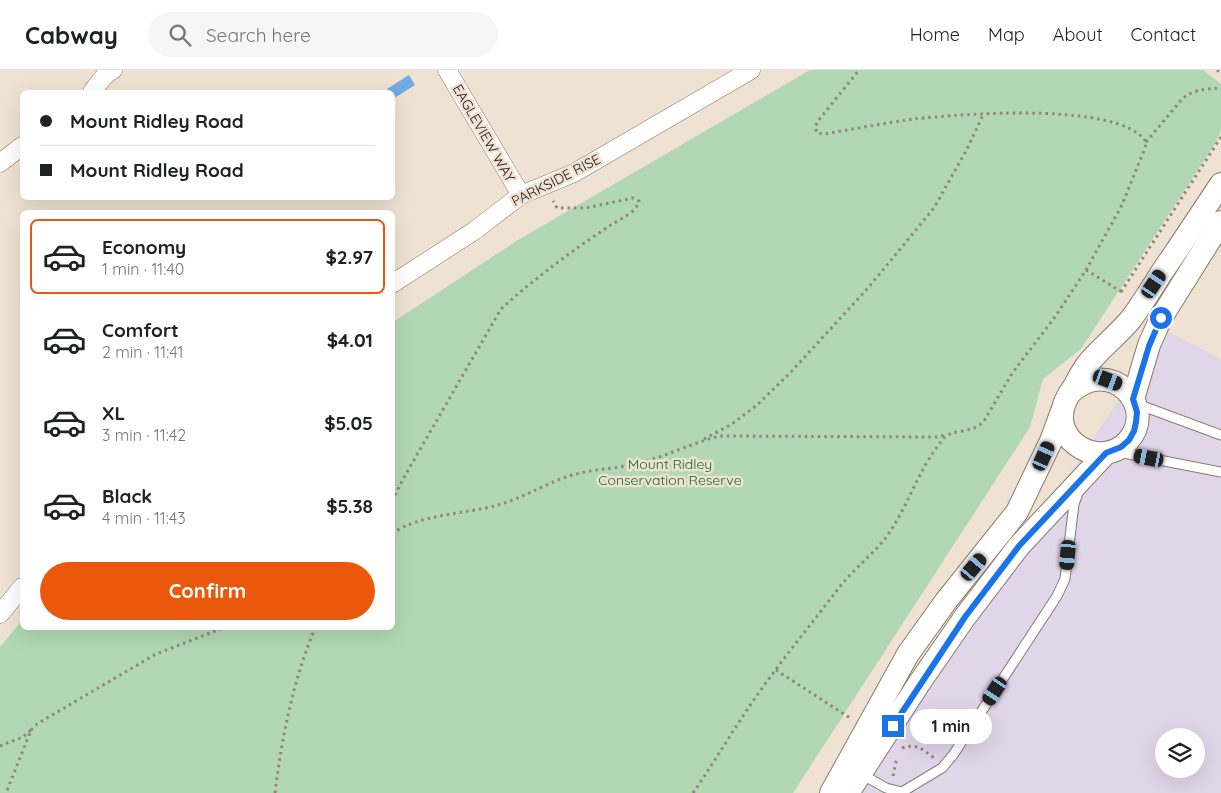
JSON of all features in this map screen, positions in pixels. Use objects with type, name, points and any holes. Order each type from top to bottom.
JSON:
[{"type":"street","name":"EAGLEVIEW WAY","points":[[448,70],[521,195]]},
{"type":"street","name":"PARKSIDE RISE","points":[[395,282],[474,231],[521,195],[574,173],[751,70]]},
{"type":"street","points":[[94,90],[110,71]]},
{"type":"street","points":[[0,162],[20,147]]},
{"type":"street","points":[[831,793],[908,654],[946,601],[1017,512],[1052,441],[1066,400],[1086,366],[1117,335],[1141,305],[1221,184]]},
{"type":"street","points":[[1134,401],[1149,346],[1161,318],[1221,222]]},
{"type":"street","points":[[848,793],[965,617],[1019,546],[1082,478],[1110,452],[1129,440],[1136,422],[1137,412],[1134,401],[1118,383],[1097,379],[1082,384],[1066,400],[1062,418],[1065,431],[1072,442],[1094,454],[1110,452]]},
{"type":"street","points":[[0,614],[20,589]]},
{"type":"lane","points":[[1134,401],[1221,435]]},
{"type":"lane","points":[[1110,452],[1221,472]]},
{"type":"lane","points":[[861,774],[886,788],[902,792],[942,768],[953,754],[1057,596],[1065,579],[1074,504],[1082,478]]},
{"type":"path","points":[[860,70],[818,121],[817,133],[824,134],[915,119],[984,114],[1024,114],[1101,118],[1136,130],[1146,142]]},
{"type":"path","points":[[1217,70],[1221,73]]},
{"type":"path","points":[[700,441],[720,436],[937,437],[979,427],[990,413],[1013,372],[1060,310],[1086,270],[1122,205],[1146,142],[1189,93],[1221,88]]},
{"type":"path","points":[[395,531],[417,521],[500,504],[568,476],[587,471],[637,464],[666,455],[700,441],[732,424],[757,405],[790,373],[868,288],[934,208],[984,114]]},
{"type":"path","points":[[1121,292],[1221,137]]},
{"type":"path","points":[[395,495],[501,309],[526,287],[639,205],[639,201],[633,198],[586,208],[557,208],[552,198],[553,183]]},
{"type":"path","points":[[693,793],[745,712],[776,670],[843,582],[881,544],[898,519],[909,494],[938,444],[946,435]]},
{"type":"path","points":[[0,746],[23,737],[42,721],[156,654],[219,630]]},
{"type":"path","points":[[275,793],[288,713],[299,671],[314,630]]},
{"type":"path","points":[[6,793],[31,730]]},
{"type":"path","points":[[886,788],[895,773],[897,749]]},
{"type":"shaded area","points":[[1165,330],[1221,359],[1221,793],[858,793]]},
{"type":"green space","name":"Mount Ridley Conservation Reserve","points":[[810,70],[1203,70],[1221,84],[1221,131],[1216,142],[1081,349],[1043,379],[1030,427],[793,793],[0,793],[0,647],[20,622],[20,630],[395,630],[395,321],[518,240]]},
{"type":"water","points":[[409,75],[415,85],[395,98],[395,90],[387,89]]},
{"type":"route","points":[[893,726],[920,682],[965,617],[1019,546],[1106,453],[1113,452],[1129,440],[1134,431],[1137,412],[1133,399],[1149,346],[1161,318]]}]
